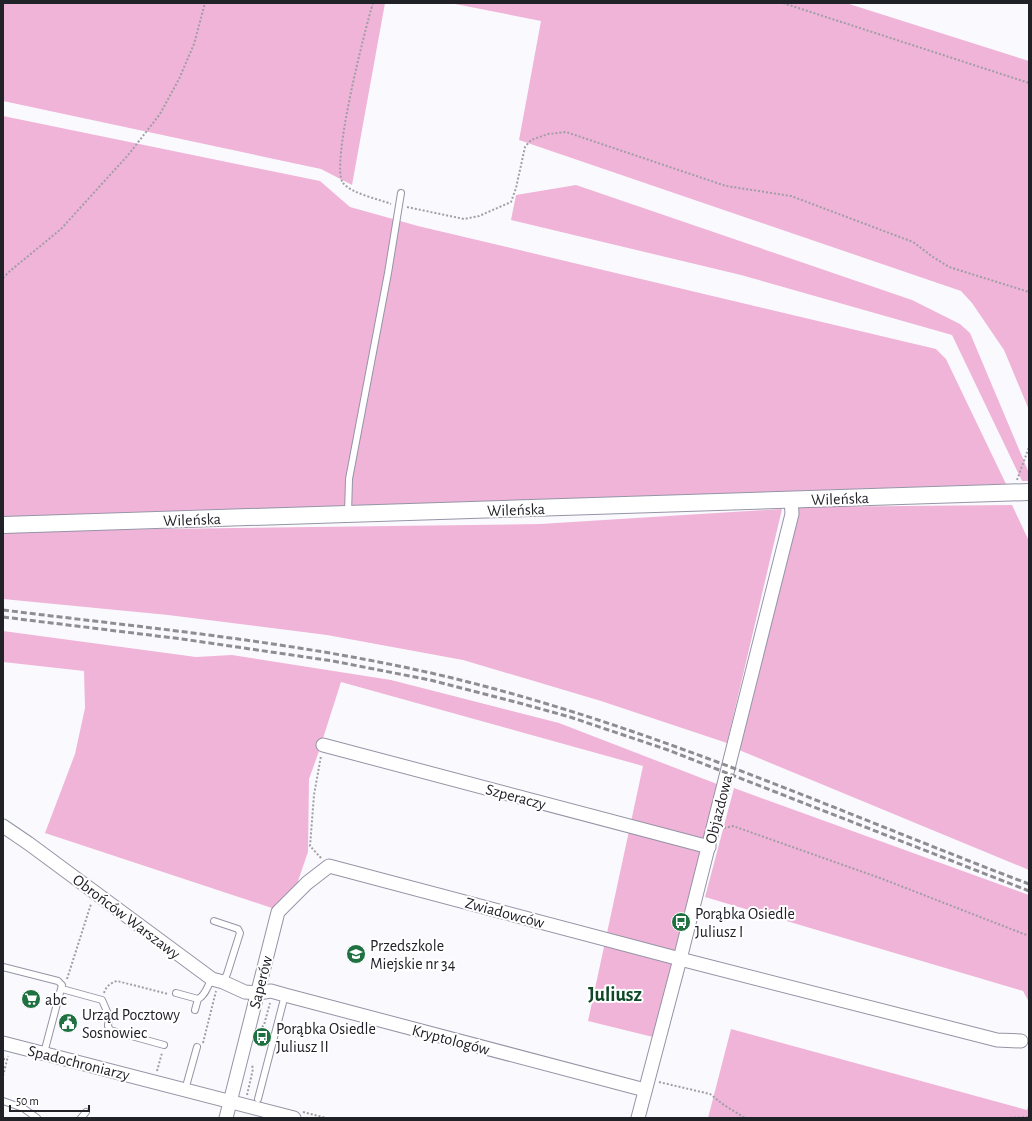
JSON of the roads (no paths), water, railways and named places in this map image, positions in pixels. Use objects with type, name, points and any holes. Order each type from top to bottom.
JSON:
[{"type":"street","name":"Wileńska","points":[[3,525],[1029,492]]},
{"type":"street","name":"Objazdowa","points":[[638,1118],[709,847],[792,514],[791,500]]},
{"type":"street","name":"Szperaczy","points":[[324,745],[709,847]]},
{"type":"street","name":"Obrońców Warszawy","points":[[3,826],[218,983],[245,992],[258,993]]},
{"type":"street","name":"Zwiadowców","points":[[329,866],[997,1040],[1021,1041]]},
{"type":"street","name":"Saperów","points":[[226,1118],[278,912],[307,883],[329,866]]},
{"type":"street","name":"Kryptologów","points":[[258,993],[271,991],[646,1086]]},
{"type":"street","name":"Spadochroniarzy","points":[[3,1043],[294,1118]]},
{"type":"lane","points":[[348,514],[349,479],[379,325],[401,193]]},
{"type":"lane","points":[[195,1010],[198,999],[203,996],[208,984],[218,983],[227,974],[240,933],[238,929],[214,921]]},
{"type":"lane","points":[[3,967],[58,981],[62,987],[102,1000],[109,1016],[108,1026],[110,1030],[164,1045]]},
{"type":"lane","points":[[44,1053],[62,987]]},
{"type":"lane","points":[[176,993],[198,999]]},
{"type":"lane","points":[[258,1099],[285,995]]},
{"type":"lane","points":[[185,1090],[196,1047]]},
{"type":"lane","points":[[3,1101],[24,1108],[37,1118]]},
{"type":"lane","points":[[81,1118],[86,1112]]},
{"type":"railway","points":[[3,610],[183,632],[302,649],[362,659],[480,685],[620,727],[688,751],[1029,884]]},
{"type":"railway","points":[[3,617],[182,639],[333,661],[430,680],[523,704],[570,717],[668,750],[1029,891]]},
{"type":"place","name":"Porąbka Osiedle Juliusz I","points":[[681,922]]},
{"type":"place","name":"Przedszkole Miejskie nr 34","points":[[356,954]]},
{"type":"place","name":"abc","points":[[31,999]]},
{"type":"place","name":"Urząd Pocztowy Sosnowiec","points":[[68,1023]]},
{"type":"place","name":"Porąbka Osiedle Juliusz II","points":[[262,1037]]},
{"type":"district","name":"Juliusz","points":[[615,994]]}]
